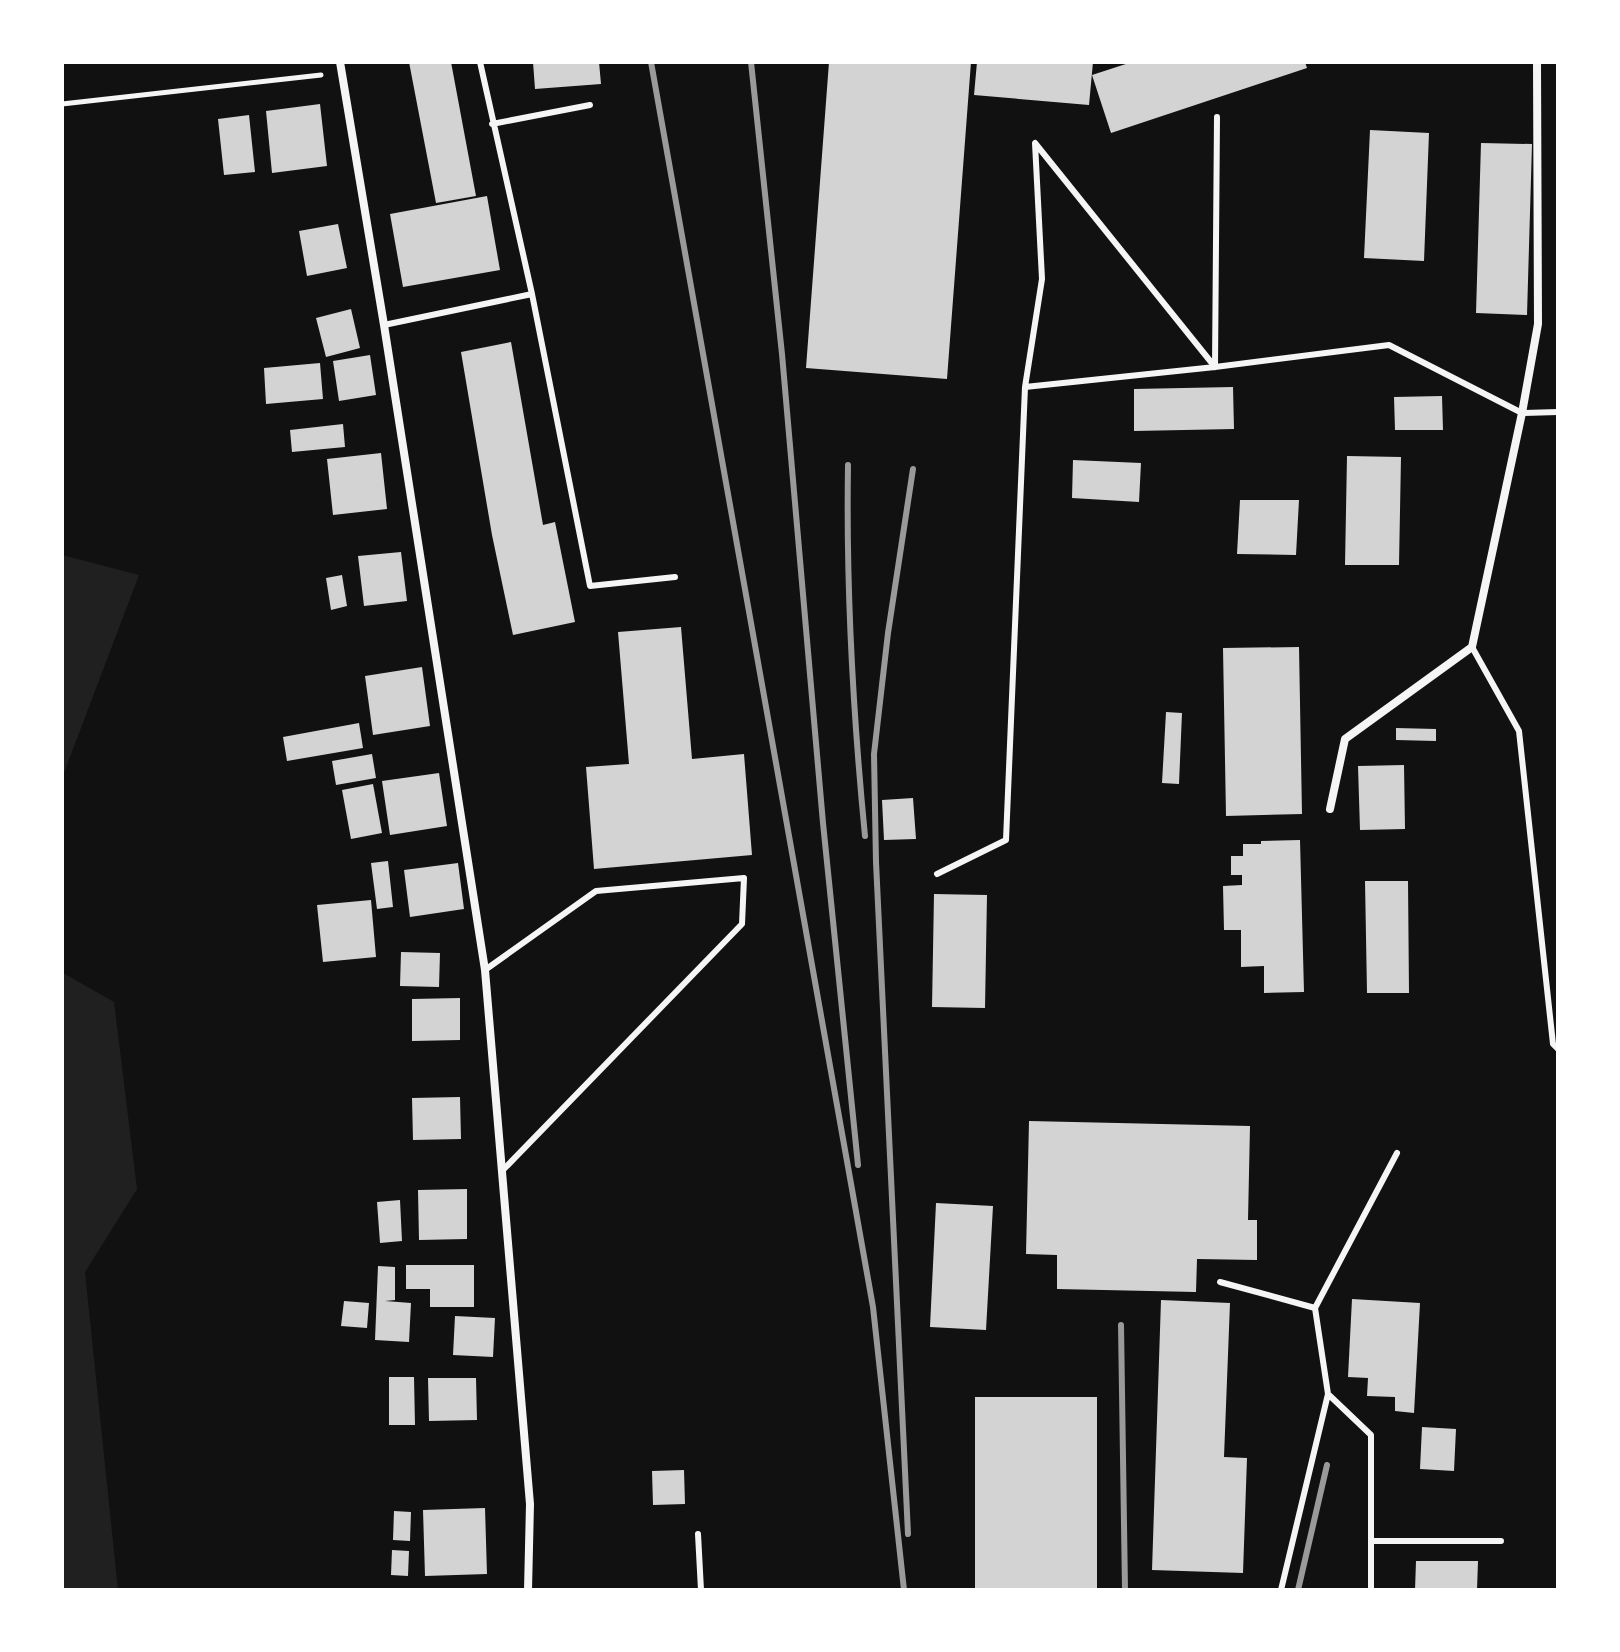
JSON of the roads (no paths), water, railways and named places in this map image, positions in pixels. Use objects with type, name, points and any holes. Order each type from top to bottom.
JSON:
[{"type":"street","points":[[340,62],[485,970],[530,1504],[528,1590]]},
{"type":"street","points":[[1330,809],[1345,739],[1472,647],[1538,324],[1537,62]]},
{"type":"lane","points":[[480,62],[532,294],[590,586],[675,577]]},
{"type":"lane","points":[[492,124],[590,105]]},
{"type":"lane","points":[[1215,367],[1217,117]]},
{"type":"lane","points":[[937,874],[1006,840],[1025,387],[1042,279],[1035,143],[1215,367]]},
{"type":"lane","points":[[384,325],[532,294]]},
{"type":"lane","points":[[1025,387],[1389,345],[1522,413],[1558,412]]},
{"type":"lane","points":[[1472,647],[1519,731],[1553,1044],[1558,1049]]},
{"type":"lane","points":[[485,970],[596,891],[744,878],[742,924],[503,1170]]},
{"type":"lane","points":[[1281,1590],[1328,1394],[1315,1308],[1397,1153]]},
{"type":"lane","points":[[1220,1282],[1315,1308]]},
{"type":"lane","points":[[1328,1394],[1371,1435],[1371,1590]]},
{"type":"lane","points":[[698,1534],[701,1590]]},
{"type":"lane","points":[[1371,1541],[1501,1541]]},
{"type":"railway","points":[[651,62],[873,1307],[904,1590]]},
{"type":"railway","points":[[751,62],[782,354],[823,823],[858,1165]]},
{"type":"railway","points":[[848,465],[851,651],[865,836]]},
{"type":"railway","points":[[908,1534],[876,862],[874,754],[888,633],[913,469]]},
{"type":"railway","points":[[1121,1325],[1125,1590]]},
{"type":"railway","points":[[1298,1590],[1327,1465]]}]
